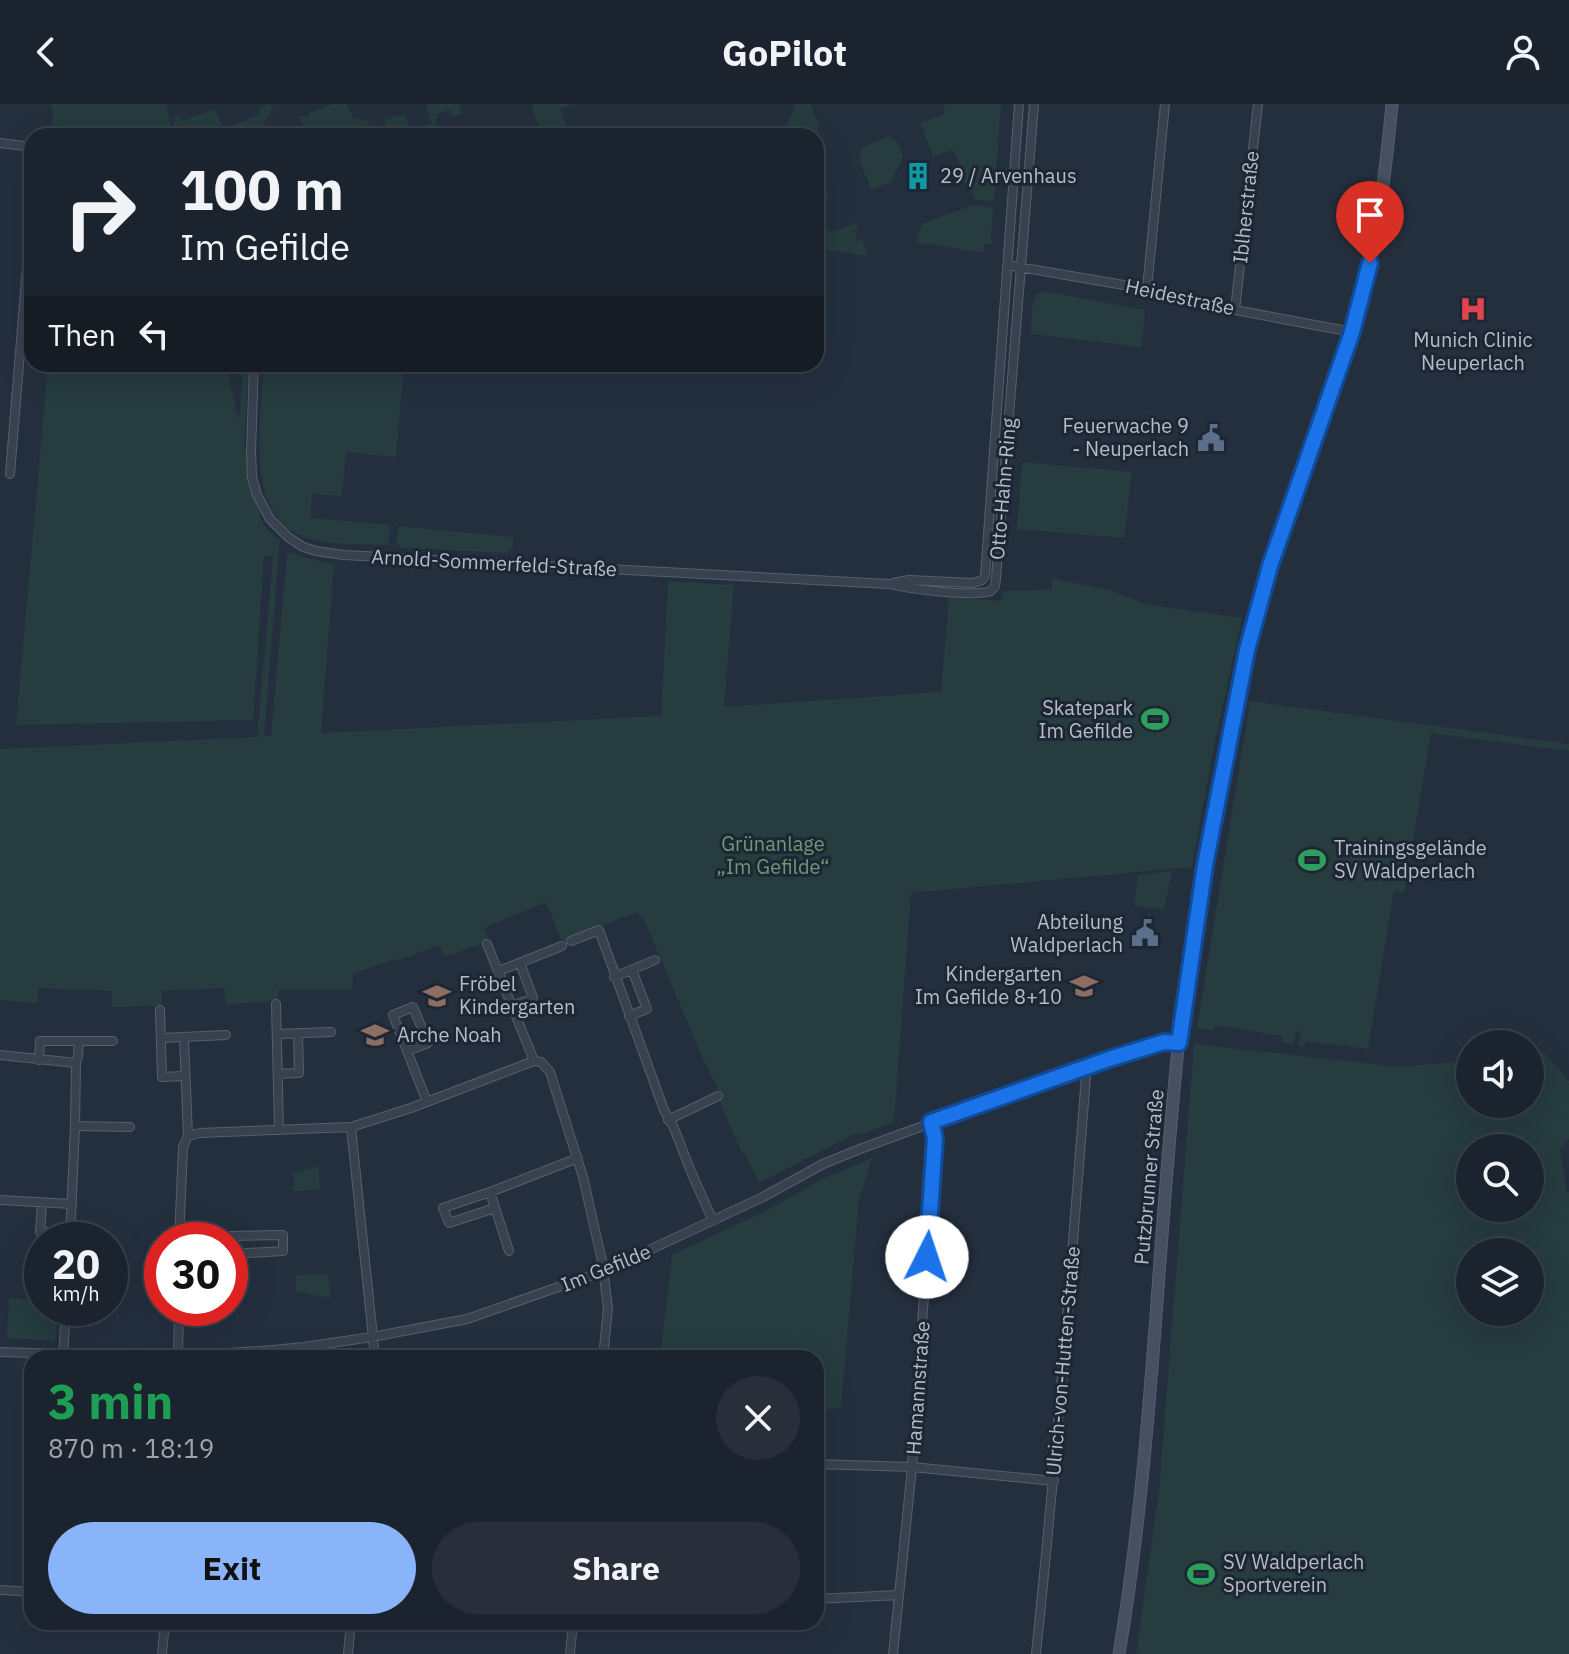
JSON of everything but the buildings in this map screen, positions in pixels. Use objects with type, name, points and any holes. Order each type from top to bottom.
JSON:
[{"type":"main road","name":"Putzbrunner Straße","points":[[1119,1654],[1145,1462],[1179,1043],[1205,865],[1247,650],[1270,566],[1352,332],[1376,233],[1392,104]]},
{"type":"street","name":"Otto-Hahn-Ring","points":[[1019,104],[985,576],[990,582],[996,578],[1034,104]]},
{"type":"street","points":[[1147,289],[1165,104]]},
{"type":"street","name":"Iblherstraße","points":[[1235,310],[1258,104]]},
{"type":"street","points":[[0,143],[24,146]]},
{"type":"street","name":"Heidestraße","points":[[1007,265],[1147,289],[1235,310],[1352,332]]},
{"type":"street","points":[[10,474],[24,303]]},
{"type":"street","name":"Arnold-Sommerfeld-Straße","points":[[254,372],[251,452],[252,477],[257,495],[278,528],[303,547],[316,551],[889,584],[908,589],[984,593],[995,586],[996,578]]},
{"type":"street","name":"Arnold-Sommerfeld-Straße","points":[[889,584],[909,580],[973,583],[985,576]]},
{"type":"street","points":[[499,971],[599,930],[668,1120],[713,1221]]},
{"type":"street","points":[[487,944],[534,1061]]},
{"type":"street","points":[[614,977],[655,960]]},
{"type":"street","points":[[513,1006],[533,998],[520,963]]},
{"type":"street","points":[[629,1016],[647,1009],[632,970]]},
{"type":"street","points":[[276,1004],[279,1130]]},
{"type":"street","points":[[407,1051],[428,1043],[413,1007],[393,1015],[407,1051],[427,1102]]},
{"type":"street","points":[[160,1010],[162,1077],[185,1076]]},
{"type":"street","points":[[277,1034],[331,1032]]},
{"type":"street","points":[[278,1074],[299,1073],[298,1033]]},
{"type":"street","points":[[162,1038],[226,1035]]},
{"type":"street","points":[[180,1222],[183,1147],[188,1136],[184,1038]]},
{"type":"street","points":[[39,1060],[40,1041],[113,1041]]},
{"type":"street","points":[[71,1222],[79,1041]]},
{"type":"street","name":"Im Gefilde","points":[[266,1350],[372,1337],[484,1314],[604,1271],[763,1197],[823,1164],[1084,1067],[1164,1042],[1179,1043]]},
{"type":"street","points":[[0,1055],[76,1063]]},
{"type":"street","points":[[188,1136],[351,1127],[534,1061],[541,1062],[550,1072],[578,1158],[604,1271],[608,1308],[604,1350]]},
{"type":"street","name":"Ulrich-von-Hutten-Straße","points":[[1036,1654],[1054,1481],[1084,1106],[1084,1067]]},
{"type":"street","points":[[668,1120],[718,1096]]},
{"type":"street","name":"Hamannstraße","points":[[893,1654],[912,1467],[935,1138],[931,1122]]},
{"type":"street","points":[[75,1126],[130,1127]]},
{"type":"street","points":[[351,1127],[373,1350]]},
{"type":"street","points":[[495,1208],[449,1223],[443,1208],[578,1158]]},
{"type":"street","points":[[490,1192],[509,1251]]},
{"type":"street","points":[[0,1200],[72,1204]]},
{"type":"street","points":[[41,1222],[42,1203]]},
{"type":"street","points":[[248,1237],[283,1235],[283,1251],[248,1253]]},
{"type":"street","points":[[63,1350],[65,1326]]},
{"type":"street","points":[[178,1350],[179,1326]]},
{"type":"street","name":"Im Gefilde","points":[[0,1352],[24,1354]]},
{"type":"street","points":[[824,1464],[912,1467],[1054,1481]]},
{"type":"street","points":[[0,1590],[24,1592]]},
{"type":"street","points":[[824,1599],[899,1595]]},
{"type":"street","points":[[162,1654],[164,1630]]},
{"type":"street","points":[[348,1654],[350,1630]]},
{"type":"street","points":[[570,1654],[572,1630]]},
{"type":"green space","points":[[51,104],[166,104],[171,128],[52,128]]},
{"type":"green space","points":[[269,104],[274,107],[264,128],[226,128],[261,114],[259,108]]},
{"type":"green space","points":[[333,104],[347,104],[353,118],[369,121],[369,128],[305,128],[300,117],[310,116],[309,113]]},
{"type":"green space","points":[[459,104],[462,113],[453,117],[450,110],[438,114],[438,128],[419,128],[432,123],[426,105]]},
{"type":"green space","points":[[533,104],[572,104],[560,109],[567,128],[540,128]]},
{"type":"green space","points":[[796,104],[810,104],[818,128],[786,128]]},
{"type":"green space","points":[[943,104],[1001,104],[994,201],[975,200],[951,150],[933,157],[920,123],[943,115]]},
{"type":"green space","points":[[215,109],[223,128],[173,128],[174,119],[179,115],[182,121]]},
{"type":"green space","points":[[404,114],[410,128],[385,128],[386,120]]},
{"type":"green space","points":[[889,136],[897,141],[903,157],[890,183],[871,189],[859,159],[863,147]]},
{"type":"green space","points":[[824,189],[830,192],[824,207]]},
{"type":"green space","points":[[973,205],[993,208],[991,244],[984,244],[983,253],[916,242],[922,224]]},
{"type":"green space","points":[[824,222],[827,230],[834,232],[856,223],[858,229],[854,231],[857,241],[862,240],[868,256],[824,249]]},
{"type":"green space","points":[[1042,291],[1145,310],[1142,347],[1031,334],[1033,304]]},
{"type":"green space","name":"Grünanlage „Im Gefilde“","points":[[47,372],[227,372],[239,421],[242,372],[249,372],[244,445],[261,519],[268,531],[280,540],[264,736],[271,736],[287,555],[291,552],[334,565],[321,733],[661,716],[668,581],[734,585],[724,707],[941,692],[949,597],[1001,601],[1002,591],[1051,590],[1052,578],[1112,591],[1149,605],[1242,618],[1192,867],[911,893],[894,1122],[860,1135],[854,1134],[759,1183],[745,1153],[742,1154],[719,1100],[722,1098],[644,919],[636,912],[562,942],[546,902],[484,928],[489,941],[445,957],[439,945],[400,960],[394,959],[353,974],[352,990],[278,990],[278,1001],[226,1004],[224,988],[162,991],[161,1006],[112,1007],[112,991],[39,988],[37,1003],[0,1000],[0,749],[257,737],[273,556],[264,556],[253,720],[16,725]]},
{"type":"green space","points":[[263,372],[403,372],[396,457],[346,452],[342,496],[312,494],[311,518],[390,525],[387,545],[316,541],[285,526],[272,509],[264,487],[259,436]]},
{"type":"green space","points":[[1022,462],[1132,472],[1124,538],[1017,529]]},
{"type":"green space","points":[[398,526],[513,537],[513,548],[507,553],[400,548],[397,542]]},
{"type":"green space","name":"Trainingsgelände SV Waldperlach","points":[[1250,701],[1569,744],[1569,751],[1431,733],[1404,893],[1394,891],[1368,1049],[1306,1041],[1304,1047],[1298,1045],[1300,1032],[1297,1031],[1293,1044],[1282,1042],[1282,1036],[1215,1025],[1214,1031],[1197,1028]]},
{"type":"green space","points":[[1172,871],[1164,910],[1134,905],[1138,875]]},
{"type":"green space","points":[[1194,1044],[1399,1067],[1456,1062],[1456,1118],[1544,1118],[1545,1053],[1569,1081],[1569,1139],[1560,1149],[1569,1192],[1569,1654],[1136,1654],[1159,1490]]},
{"type":"green space","points":[[872,1158],[859,1200],[841,1407],[824,1410],[824,1350],[661,1350],[672,1255],[767,1210],[825,1178]]},
{"type":"green space","points":[[319,1166],[320,1190],[294,1191],[293,1173]]},
{"type":"green space","points":[[328,1274],[331,1298],[296,1292],[296,1275]]},
{"type":"green space","points":[[9,1298],[24,1299],[24,1326],[56,1326],[55,1341],[7,1338]]},
{"type":"place","name":"29 / Arvenhaus","points":[[918,176]]},
{"type":"place","name":"Munich Clinic Neuperlach","points":[[1473,309]]},
{"type":"place","name":"Feuerwache 9 - Neuperlach","points":[[1211,438]]},
{"type":"place","name":"Skatepark Im Gefilde","points":[[1155,719]]},
{"type":"place","name":"Trainingsgelände SV Waldperlach","points":[[1312,860]]},
{"type":"place","name":"Abteilung Waldperlach","points":[[1145,933]]},
{"type":"place","name":"Kindergarten Im Gefilde 8+10","points":[[1084,986]]},
{"type":"place","name":"Fröbel Kindergarten","points":[[437,996]]},
{"type":"place","name":"Arche Noah","points":[[375,1035]]},
{"type":"place","name":"SV Waldperlach Sportverein","points":[[1201,1574]]},
{"type":"route","points":[[927,1257],[935,1138],[931,1122],[1109,1059],[1164,1042],[1179,1043],[1205,865],[1247,650],[1270,566],[1352,332],[1370,263]]}]
